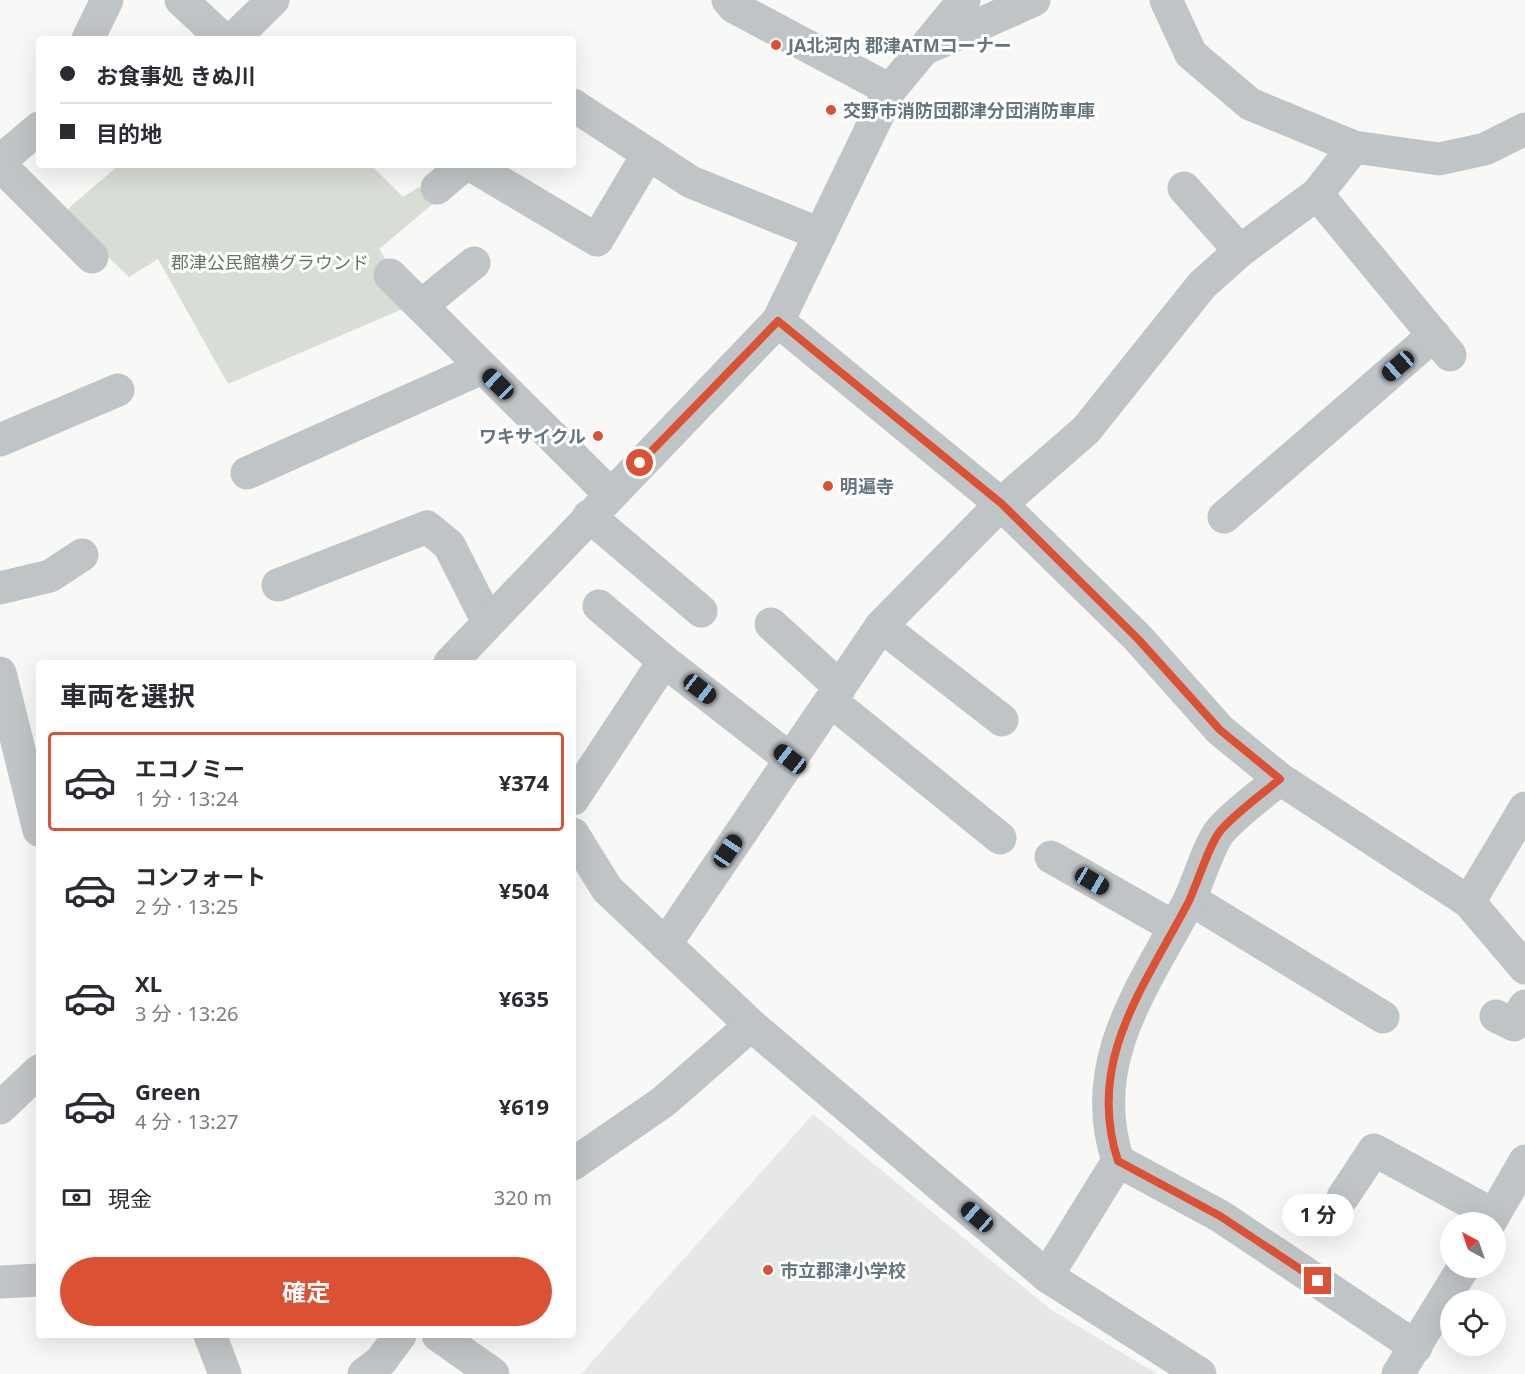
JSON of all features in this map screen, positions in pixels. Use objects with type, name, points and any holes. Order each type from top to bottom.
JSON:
[{"type":"street","points":[[89,36],[107,0]]},
{"type":"street","points":[[182,0],[220,36]]},
{"type":"street","points":[[236,36],[273,0]]},
{"type":"street","points":[[728,0],[734,7],[890,90]]},
{"type":"street","points":[[458,660],[488,622],[778,321],[890,90],[964,0]]},
{"type":"street","points":[[922,50],[1034,0]]},
{"type":"street","points":[[1166,0],[1191,54],[1250,104],[1354,147],[1439,159],[1485,149],[1525,129]]},
{"type":"street","points":[[576,107],[691,182],[820,234]]},
{"type":"street","points":[[0,160],[36,130]]},
{"type":"street","points":[[667,942],[881,626],[1002,504],[1086,430],[1202,285],[1240,251],[1317,194],[1354,147]]},
{"type":"street","points":[[476,168],[597,240],[648,154]]},
{"type":"street","points":[[0,165],[93,257]]},
{"type":"street","points":[[437,188],[460,168]]},
{"type":"street","points":[[1184,188],[1240,251]]},
{"type":"street","points":[[1224,517],[1299,467],[1442,345],[1317,194]]},
{"type":"street","points":[[421,306],[474,263]]},
{"type":"street","points":[[390,274],[482,368],[600,505],[701,611]]},
{"type":"street","points":[[778,321],[1002,504],[1112,599],[1220,730],[1280,779],[1469,902],[1525,968]]},
{"type":"street","points":[[247,473],[482,368]]},
{"type":"street","points":[[0,440],[118,390]]},
{"type":"street","points":[[278,585],[427,527],[448,545],[488,622]]},
{"type":"street","points":[[0,588],[50,576],[82,555]]},
{"type":"street","points":[[599,606],[790,759]]},
{"type":"street","points":[[771,624],[836,694],[1000,838]]},
{"type":"street","points":[[881,626],[1002,720]]},
{"type":"street","points":[[576,794],[664,660]]},
{"type":"street","points":[[0,673],[33,785],[36,808]]},
{"type":"street","points":[[1280,779],[1220,831],[1190,899],[1127,1015],[1108,1076],[1111,1140],[1118,1161],[1220,1216],[1416,1347]]},
{"type":"street","points":[[1469,902],[1525,808]]},
{"type":"street","points":[[576,839],[607,889],[667,942],[751,1025],[1047,1276],[1200,1374]]},
{"type":"street","points":[[1051,858],[1174,927]]},
{"type":"street","points":[[1190,899],[1362,1014]]},
{"type":"street","points":[[576,1162],[663,1102],[751,1025]]},
{"type":"street","points":[[0,1108],[36,1074]]},
{"type":"street","points":[[1343,1197],[1374,1150],[1480,1212]]},
{"type":"street","points":[[1047,1276],[1118,1161]]},
{"type":"street","points":[[1496,1212],[1525,1161]]},
{"type":"street","points":[[1398,1374],[1457,1278]]},
{"type":"street","points":[[0,1282],[36,1280]]},
{"type":"street","points":[[211,1338],[225,1374]]},
{"type":"street","points":[[363,1374],[381,1361],[398,1338]]},
{"type":"street","points":[[442,1338],[494,1374]]},
{"type":"shaded area","points":[[813,1114],[1050,1309],[1157,1374],[581,1374]]},
{"type":"green space","name":"郡津公民館横グラウンド","points":[[116,168],[374,168],[403,197],[419,187],[434,203],[379,249],[387,261],[405,308],[228,384],[158,259],[129,277],[63,213]]},
{"type":"place","name":"JA北河内 郡津ATMコーナー","points":[[776,45]]},
{"type":"place","name":"交野市消防団郡津分団消防車庫","points":[[831,110]]},
{"type":"place","name":"ワキサイクル","points":[[598,436]]},
{"type":"place","name":"明遍寺","points":[[828,486]]},
{"type":"place","name":"市立郡津小学校","points":[[768,1270]]},
{"type":"route","points":[[640,463],[778,321],[1002,504],[1138,639],[1220,730],[1280,779],[1220,831],[1190,899],[1127,1015],[1108,1076],[1111,1140],[1118,1161],[1220,1216],[1318,1281]]}]
